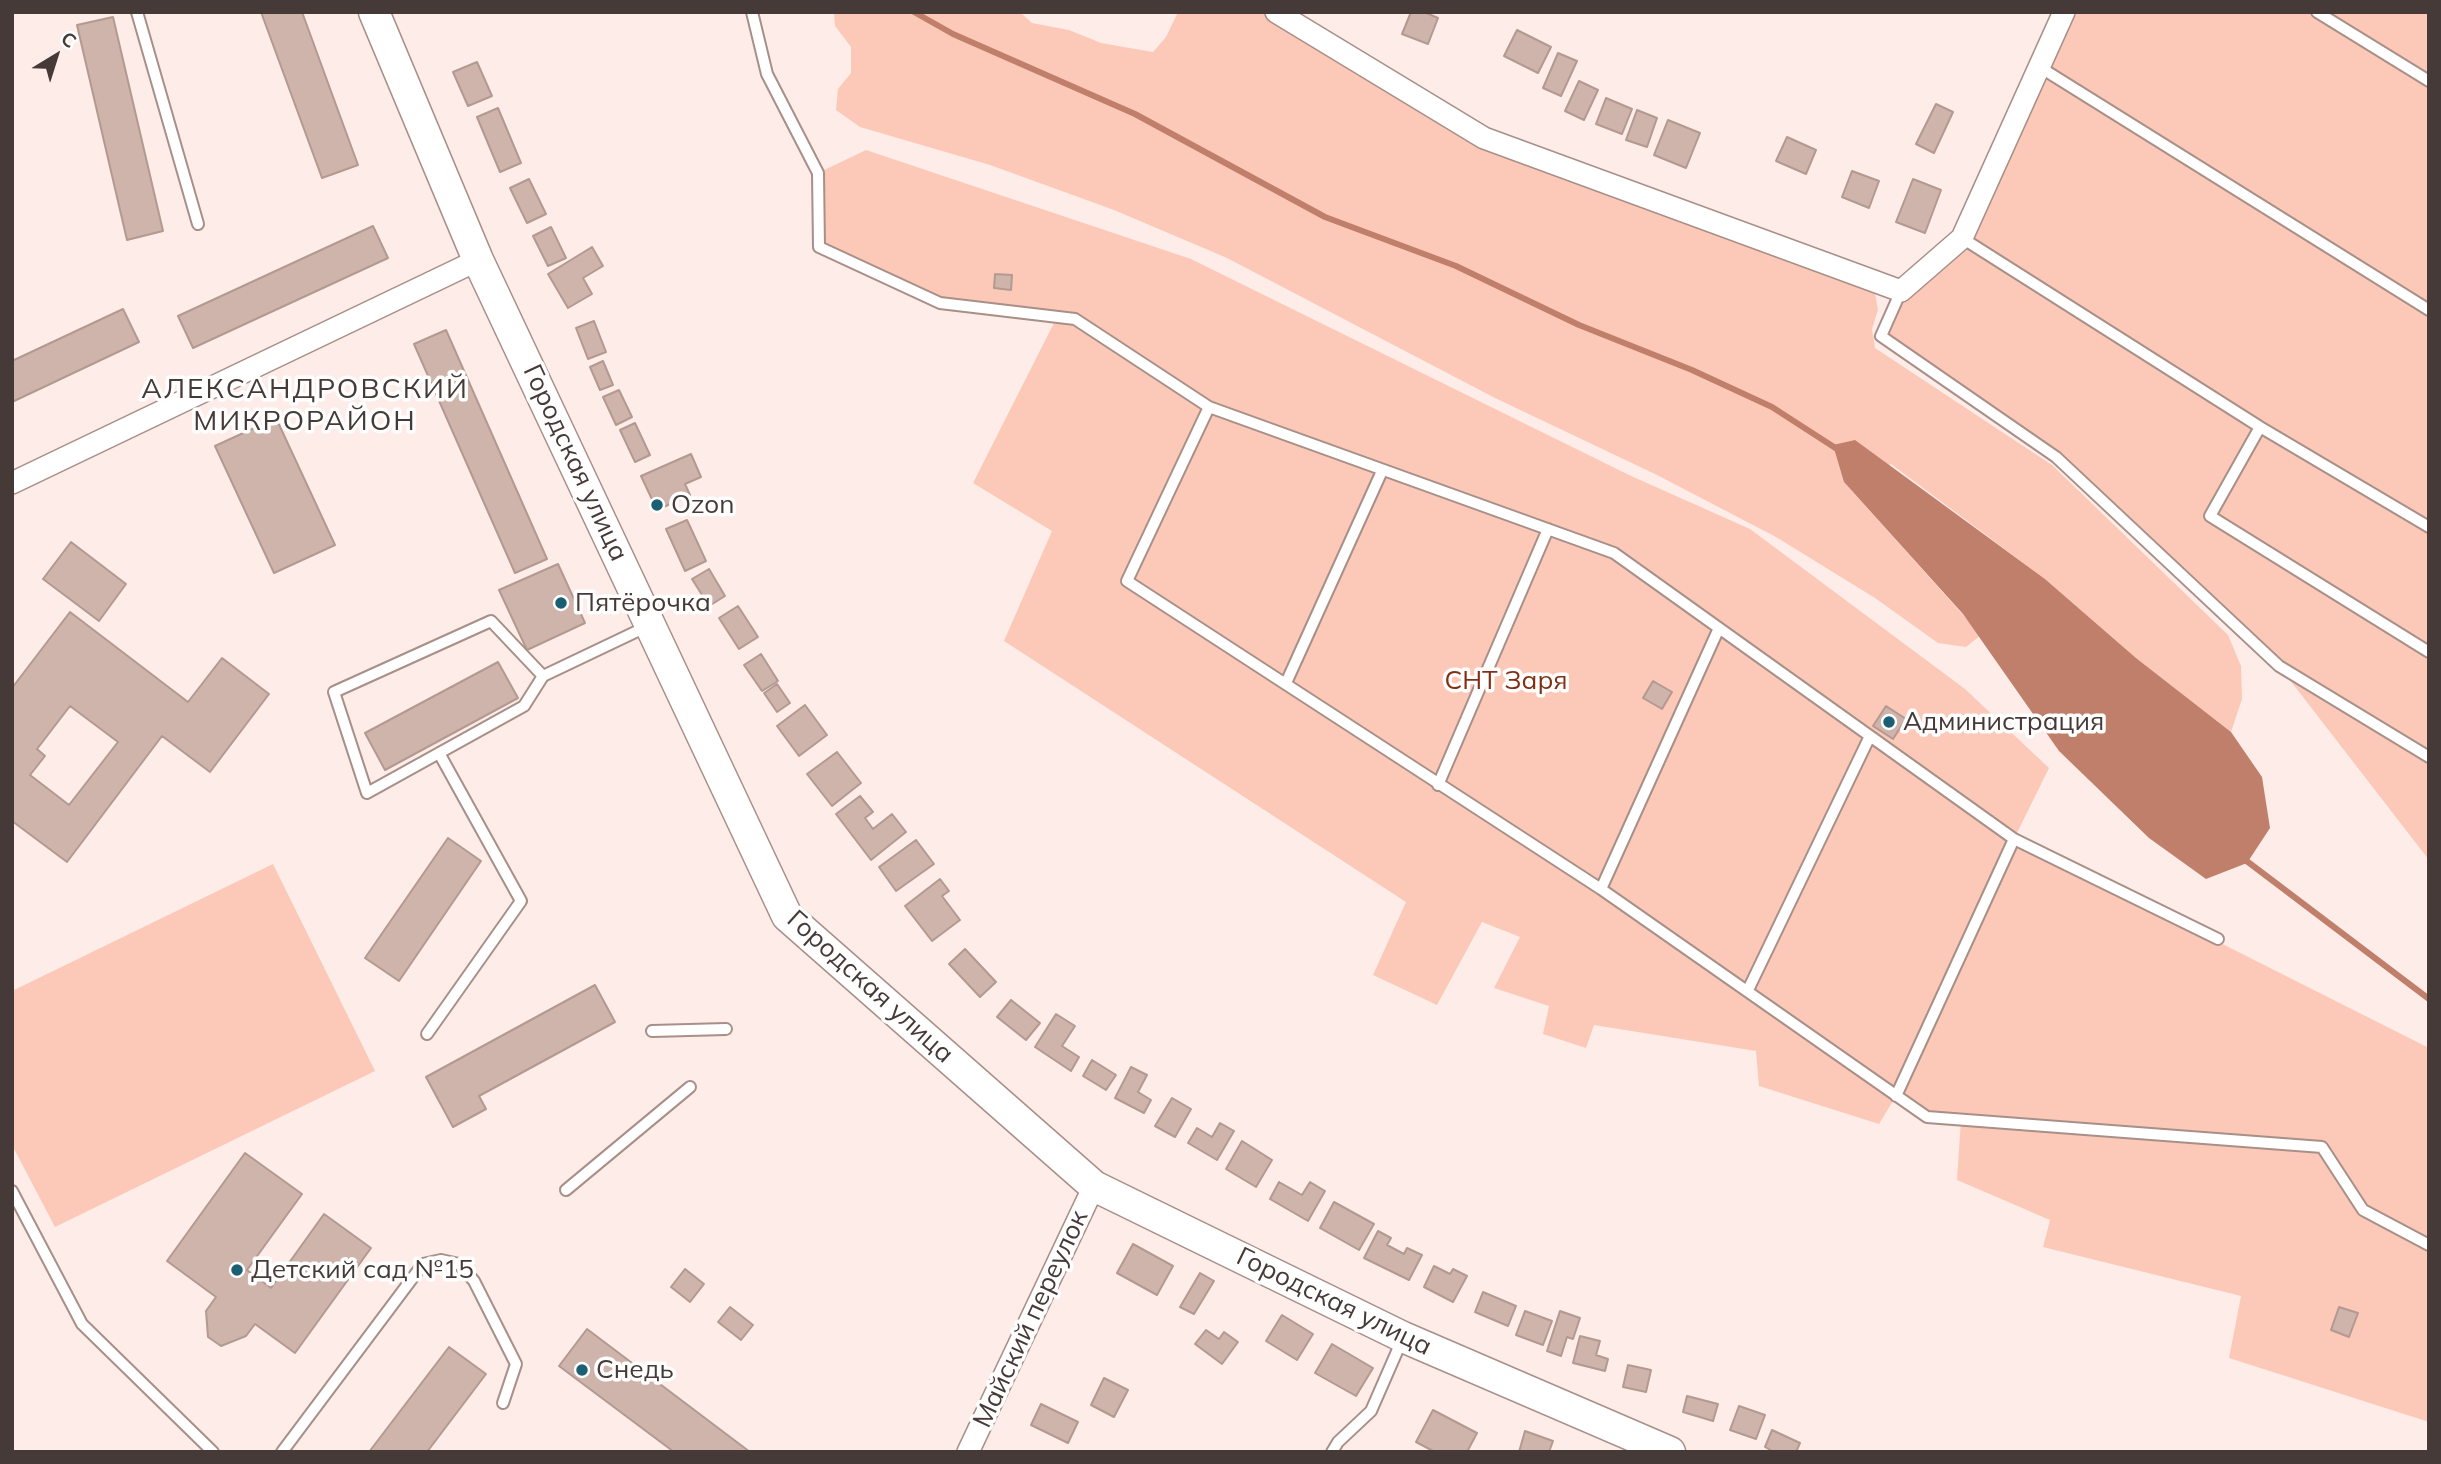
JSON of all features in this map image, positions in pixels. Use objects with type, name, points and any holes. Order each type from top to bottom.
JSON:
[{"type":"street","name":"Городская улица","points":[[374,12],[478,260],[787,916],[1094,1186],[1403,1337],[1658,1450]]},
{"type":"street","points":[[1276,12],[1484,138],[1901,291],[1962,238],[2064,12]]},
{"type":"street","points":[[12,483],[478,260]]},
{"type":"street","name":"Майский переулок","points":[[968,1452],[1094,1186]]},
{"type":"lane","points":[[137,12],[198,224]]},
{"type":"lane","points":[[752,12],[767,74],[818,173],[819,247],[940,303],[1075,320],[1209,407],[1614,553],[2014,839],[2218,939]]},
{"type":"lane","points":[[2317,12],[2429,81]]},
{"type":"lane","points":[[2038,66],[2429,310]]},
{"type":"lane","points":[[1962,238],[2260,426],[2429,527]]},
{"type":"lane","points":[[1901,291],[1881,336],[2056,457],[2279,666],[2429,757]]},
{"type":"lane","points":[[1209,407],[1127,581],[1438,785],[1601,888],[1927,1116],[2322,1147],[2363,1210],[2429,1245]]},
{"type":"lane","points":[[2260,426],[2210,516],[2429,652]]},
{"type":"lane","points":[[1286,683],[1382,471]]},
{"type":"lane","points":[[1438,785],[1548,529]]},
{"type":"lane","points":[[543,676],[491,621],[334,692],[368,793],[524,706],[543,676],[650,625]]},
{"type":"lane","points":[[1601,888],[1719,628]]},
{"type":"lane","points":[[1748,990],[1870,736]]},
{"type":"lane","points":[[427,1034],[522,901],[439,753]]},
{"type":"lane","points":[[1896,1096],[2014,839]]},
{"type":"lane","points":[[652,1031],[726,1029]]},
{"type":"lane","points":[[566,1189],[690,1087]]},
{"type":"lane","points":[[12,1191],[82,1324],[213,1452]]},
{"type":"lane","points":[[282,1452],[423,1264],[441,1259],[459,1264],[474,1281],[516,1364],[503,1403]]},
{"type":"lane","points":[[1332,1452],[1338,1442],[1371,1411],[1403,1337]]},
{"type":"green space","points":[[834,12],[1020,12],[1032,23],[1069,30],[1101,43],[1153,52],[1166,37],[1178,12],[1264,12],[1481,147],[1875,293],[1878,310],[1872,329],[1875,348],[2052,465],[2228,635],[2241,666],[2242,699],[2231,732],[2136,658],[2045,579],[1891,464],[1844,482],[1981,635],[1966,647],[1938,643],[1875,598],[1776,537],[1657,475],[1495,398],[1227,258],[1114,210],[990,165],[860,127],[836,110],[838,89],[851,73],[851,47],[835,26]]},
{"type":"green space","points":[[2064,12],[2429,12],[2429,860],[2279,666],[2056,457],[1881,336],[1901,291],[1962,238]]},
{"type":"green space","name":"СНТ Заря","points":[[866,150],[1191,259],[1629,475],[1750,529],[1965,689],[2049,768],[2014,839],[2429,1048],[2429,1422],[2229,1358],[2241,1296],[2043,1247],[2050,1220],[1957,1180],[1961,1120],[1927,1117],[1896,1096],[1879,1124],[1759,1086],[1756,1051],[1594,1025],[1586,1048],[1543,1034],[1549,1006],[1494,988],[1520,937],[1482,922],[1437,1005],[1373,975],[1406,902],[1004,641],[1052,531],[973,483],[1057,317],[940,303],[819,247],[818,173]]},
{"type":"green space","points":[[273,864],[375,1071],[55,1227],[12,1145],[12,991]]},
{"type":"shaded area","points":[[1855,440],[2045,579],[2136,658],[2231,732],[2262,777],[2270,828],[2247,863],[2206,879],[2149,838],[2059,751],[1963,614],[1844,482],[1833,445]]},
{"type":"building","points":[[261,12],[302,12],[358,165],[322,178]]},
{"type":"building","points":[[1411,12],[1424,12],[1438,18],[1428,44],[1402,34]]},
{"type":"building","points":[[113,17],[163,231],[127,240],[77,25]]},
{"type":"building","points":[[1517,30],[1551,47],[1538,73],[1504,56]]},
{"type":"building","points":[[1558,53],[1577,61],[1561,96],[1543,88]]},
{"type":"building","points":[[477,62],[492,96],[468,106],[453,72]]},
{"type":"building","points":[[1579,81],[1598,90],[1584,120],[1565,111]]},
{"type":"building","points":[[1606,98],[1632,109],[1622,134],[1596,124]]},
{"type":"building","points":[[1936,104],[1953,112],[1934,153],[1916,144]]},
{"type":"building","points":[[498,108],[521,163],[500,172],[477,117]]},
{"type":"building","points":[[1637,110],[1657,118],[1647,147],[1626,140]]},
{"type":"building","points":[[1668,120],[1700,133],[1686,168],[1654,155]]},
{"type":"building","points":[[1787,137],[1816,150],[1806,174],[1776,161]]},
{"type":"building","points":[[1852,171],[1879,181],[1869,208],[1842,197]]},
{"type":"building","points":[[529,179],[546,214],[527,223],[510,188]]},
{"type":"building","points":[[1913,179],[1941,190],[1925,233],[1896,222]]},
{"type":"building","points":[[373,226],[388,258],[193,348],[178,316]]},
{"type":"building","points":[[551,227],[566,258],[548,266],[533,236]]},
{"type":"building","points":[[592,247],[603,266],[583,278],[592,294],[568,308],[548,274]]},
{"type":"building","points":[[995,274],[1012,275],[1011,290],[994,288]]},
{"type":"building","points":[[123,309],[139,342],[12,402],[12,361]]},
{"type":"building","points":[[594,321],[606,352],[588,359],[576,328]]},
{"type":"building","points":[[446,330],[547,559],[515,573],[414,344]]},
{"type":"building","points":[[603,361],[613,385],[600,390],[590,367]]},
{"type":"building","points":[[619,390],[632,417],[616,425],[603,397]]},
{"type":"building","points":[[276,418],[335,545],[274,573],[215,446]]},
{"type":"building","points":[[635,423],[650,455],[635,462],[620,430]]},
{"type":"building","points":[[691,454],[701,477],[685,484],[690,495],[657,510],[641,476]]},
{"type":"building","points":[[687,520],[706,561],[685,571],[666,529]]},
{"type":"building","points":[[71,542],[126,584],[99,621],[43,579]]},
{"type":"building","points":[[558,564],[585,623],[527,650],[499,590]]},
{"type":"building","points":[[709,569],[725,596],[709,606],[692,579]]},
{"type":"building","points":[[738,606],[758,637],[739,649],[719,618]]},
{"type":"building","points":[[70,612],[188,702],[222,658],[269,694],[210,772],[162,736],[67,862],[12,821],[12,688]],"holes":[[[70,706],[118,742],[69,805],[30,775],[45,756],[37,749]]]},
{"type":"building","points":[[761,654],[778,681],[762,691],[744,665]]},
{"type":"building","points":[[498,662],[518,698],[385,770],[365,733]]},
{"type":"building","points":[[1653,681],[1672,692],[1662,709],[1643,698]]},
{"type":"building","points":[[777,684],[790,703],[777,712],[764,693]]},
{"type":"building","points":[[805,705],[827,735],[799,756],[777,726]]},
{"type":"building","name":"Администрация","points":[[1886,706],[1906,719],[1893,739],[1873,726]]},
{"type":"building","points":[[837,752],[861,783],[832,806],[807,774]]},
{"type":"building","points":[[860,796],[873,812],[865,818],[873,829],[892,814],[906,832],[871,860],[836,814]]},
{"type":"building","points":[[448,838],[481,861],[399,981],[365,958]]},
{"type":"building","points":[[916,840],[934,864],[896,891],[879,867]]},
{"type":"building","points":[[940,879],[949,891],[942,896],[960,920],[932,941],[905,906]]},
{"type":"building","points":[[965,949],[996,982],[980,997],[949,964]]},
{"type":"building","points":[[595,985],[615,1022],[479,1096],[486,1109],[453,1127],[426,1077]]},
{"type":"building","points":[[1011,1000],[1040,1023],[1026,1040],[997,1017]]},
{"type":"building","points":[[1056,1014],[1075,1026],[1062,1046],[1079,1057],[1071,1071],[1035,1047]]},
{"type":"building","points":[[1092,1060],[1116,1075],[1106,1090],[1083,1076]]},
{"type":"building","points":[[1131,1067],[1147,1075],[1138,1092],[1151,1100],[1144,1113],[1115,1098]]},
{"type":"building","points":[[1172,1098],[1191,1109],[1175,1137],[1155,1126]]},
{"type":"building","points":[[1220,1123],[1234,1131],[1217,1160],[1188,1143],[1197,1128],[1212,1137]]},
{"type":"building","points":[[1242,1141],[1272,1160],[1256,1187],[1226,1169]]},
{"type":"building","points":[[245,1153],[302,1194],[247,1270],[271,1288],[324,1214],[371,1248],[295,1353],[255,1324],[246,1336],[221,1346],[208,1337],[206,1311],[216,1297],[167,1261]]},
{"type":"building","points":[[1279,1182],[1302,1195],[1310,1182],[1325,1191],[1308,1221],[1270,1199]]},
{"type":"building","points":[[1334,1202],[1374,1224],[1359,1250],[1320,1228]]},
{"type":"building","points":[[1378,1231],[1391,1238],[1387,1245],[1404,1254],[1407,1248],[1422,1255],[1409,1280],[1364,1258]]},
{"type":"building","points":[[1133,1244],[1173,1266],[1157,1295],[1117,1273]]},
{"type":"building","points":[[1434,1266],[1450,1274],[1453,1269],[1467,1276],[1453,1302],[1424,1287]]},
{"type":"building","points":[[685,1269],[704,1284],[690,1302],[671,1287]]},
{"type":"building","points":[[1200,1273],[1214,1281],[1194,1314],[1180,1307]]},
{"type":"building","points":[[1483,1292],[1516,1306],[1508,1326],[1475,1312]]},
{"type":"building","points":[[730,1307],[753,1325],[741,1340],[718,1322]]},
{"type":"building","points":[[2339,1307],[2358,1313],[2349,1337],[2331,1330]]},
{"type":"building","points":[[1525,1311],[1552,1321],[1543,1345],[1516,1335]]},
{"type":"building","points":[[1560,1311],[1580,1318],[1573,1339],[1567,1337],[1561,1356],[1547,1351]]},
{"type":"building","points":[[1282,1315],[1313,1334],[1297,1360],[1266,1341]]},
{"type":"building","points":[[587,1329],[750,1452],[674,1452],[559,1366]]},
{"type":"building","points":[[1206,1330],[1219,1339],[1224,1332],[1238,1342],[1222,1364],[1195,1344]]},
{"type":"building","points":[[1580,1336],[1600,1341],[1596,1355],[1608,1359],[1605,1371],[1573,1363]]},
{"type":"building","points":[[1332,1344],[1373,1368],[1356,1396],[1315,1373]]},
{"type":"building","points":[[449,1347],[486,1374],[427,1452],[369,1452]]},
{"type":"building","points":[[1628,1365],[1651,1370],[1646,1392],[1623,1387]]},
{"type":"building","points":[[1104,1378],[1128,1390],[1114,1417],[1091,1405]]},
{"type":"building","points":[[1687,1396],[1718,1404],[1713,1421],[1683,1412]]},
{"type":"building","points":[[1041,1404],[1078,1422],[1068,1443],[1031,1425]]},
{"type":"building","points":[[1739,1406],[1765,1415],[1756,1439],[1730,1430]]},
{"type":"building","points":[[1433,1410],[1477,1433],[1467,1452],[1435,1452],[1416,1442]]},
{"type":"building","points":[[1772,1430],[1800,1443],[1796,1452],[1774,1452],[1765,1447]]},
{"type":"building","points":[[1525,1431],[1553,1441],[1549,1452],[1519,1452]]},
{"type":"waterway","points":[[914,12],[953,34],[1135,114],[1325,217],[1456,266],[1579,325],[1692,370],[1772,407],[1837,449]]},
{"type":"waterway","points":[[2244,859],[2429,999]]},
{"type":"place","name":"Ozon","points":[[657,505]]},
{"type":"place","name":"Пятёрочка","points":[[561,603]]},
{"type":"place","name":"Администрация","points":[[1889,722]]},
{"type":"place","name":"Детский сад №15","points":[[237,1270]]},
{"type":"place","name":"Снедь","points":[[582,1370]]},
{"type":"district","name":"АЛЕКСАНДРОВСКИЙ МИКРОРАЙОН","points":[[305,406]]}]
